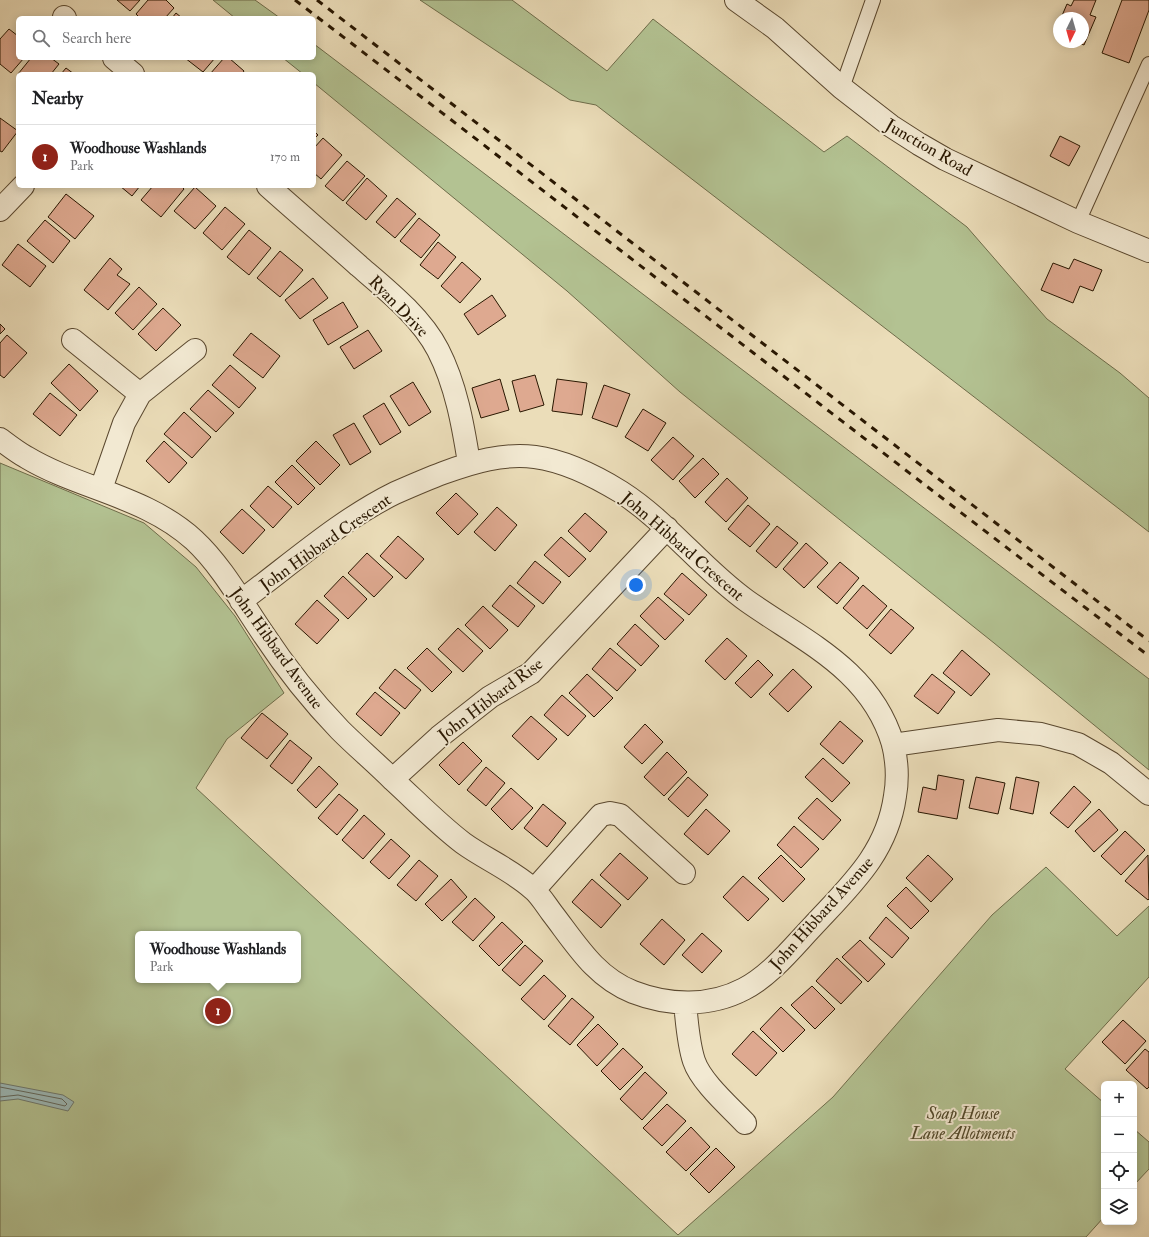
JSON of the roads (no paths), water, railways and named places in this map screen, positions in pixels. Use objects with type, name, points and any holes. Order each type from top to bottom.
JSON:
[{"type":"street","name":"Junction Road","points":[[736,0],[775,28],[842,88],[891,126],[932,152],[1078,222],[1149,251]]},
{"type":"street","points":[[116,60],[130,72]]},
{"type":"street","points":[[0,210],[21,188]]},
{"type":"street","name":"Ryan Drive","points":[[270,188],[370,276],[421,325],[437,349],[453,388],[464,430],[469,464]]},
{"type":"street","points":[[73,340],[140,394]]},
{"type":"street","points":[[101,489],[124,423],[140,394],[195,350]]},
{"type":"street","name":"John Hibbard Avenue","points":[[0,439],[27,458],[147,509],[172,523],[195,541],[217,566],[272,647],[308,696],[342,732],[447,830],[470,848],[534,890],[592,965],[608,979],[632,992],[658,1000],[685,1003],[701,1002],[724,997],[746,988],[765,975],[802,938],[865,869],[879,847],[890,822],[898,772],[893,745]]},
{"type":"street","name":"John Hibbard Crescent","points":[[241,601],[364,511],[394,494],[469,464],[500,456],[533,457],[562,463],[591,475],[624,494],[667,528],[720,580],[751,604],[782,623],[819,649],[844,669],[865,690],[884,722],[893,745]]},
{"type":"street","name":"John Hibbard Rise","points":[[393,779],[440,737],[485,701],[531,673],[667,528]]},
{"type":"street","points":[[893,745],[998,730],[1041,734],[1078,744],[1111,763],[1149,794]]},
{"type":"street","points":[[534,890],[601,815],[610,813],[620,815],[684,873]]},
{"type":"street","points":[[685,1003],[694,1062],[702,1076],[745,1123]]},
{"type":"lane","points":[[842,88],[873,0]]},
{"type":"lane","points":[[1078,222],[1149,64]]},
{"type":"water","points":[[0,1083],[63,1095],[74,1102],[68,1111],[18,1099],[0,1101]]},
{"type":"railway","points":[[295,0],[316,16]]},
{"type":"railway","points":[[317,0],[1149,641]]},
{"type":"railway","points":[[316,16],[1149,656]]},
{"type":"place","name":"Woodhouse Washlands","points":[[218,1011]]},
{"type":"park label","name":"Soap House Lane Allotments","points":[[963,1123]]}]
